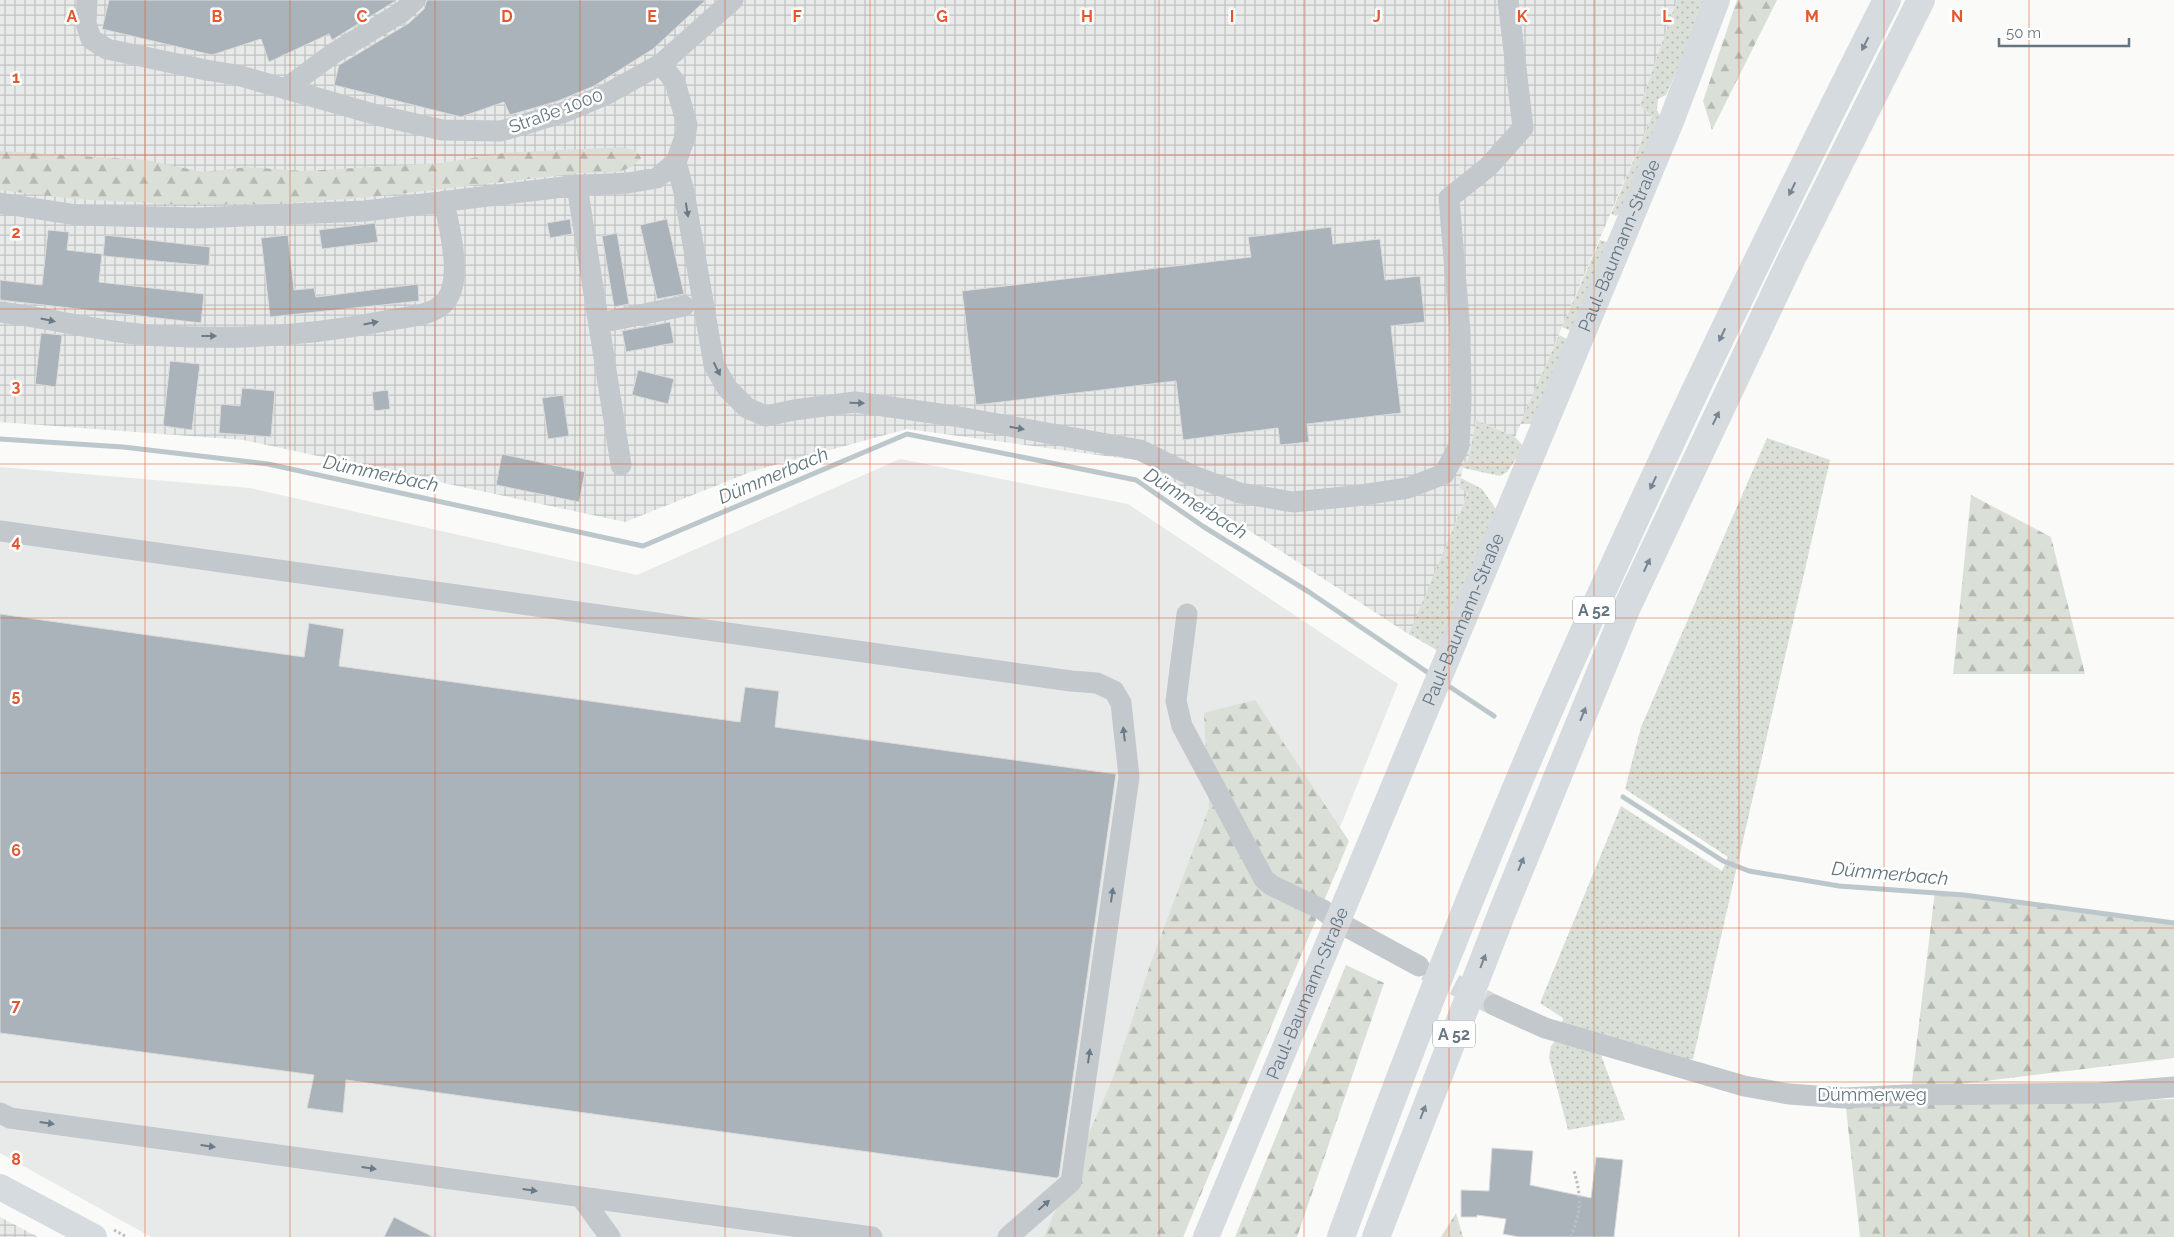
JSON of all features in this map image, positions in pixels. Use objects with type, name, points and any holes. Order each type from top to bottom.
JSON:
[{"type":"highway","name":"A 52","points":[[1341,1237],[1407,1057],[1503,820],[1558,691],[1751,273],[1887,0]]},
{"type":"highway","name":"A 52","points":[[1376,1237],[1503,910],[1627,607],[1791,260],[1921,0]]},
{"type":"highway","points":[[1388,1237],[1406,1158]]},
{"type":"main road","name":"Paul-Baumann-Straße","points":[[1206,1237],[1672,120],[1717,0]]},
{"type":"main road","points":[[0,1187],[94,1237]]},
{"type":"street","name":"Straße 1000","points":[[87,0],[86,23],[91,39],[107,49],[237,75],[377,115],[442,130],[501,131],[571,110],[606,95],[661,64],[733,0]]},
{"type":"street","points":[[285,89],[334,53],[402,12],[415,0]]},
{"type":"street","points":[[676,162],[684,192],[714,365],[727,388],[747,408],[766,416],[794,410],[855,402],[954,416],[1140,450],[1191,475],[1240,493],[1293,502],[1355,496],[1408,488],[1444,474],[1459,446],[1461,401],[1460,332],[1449,198],[1488,167],[1523,128],[1508,0]]},
{"type":"street","points":[[0,203],[77,215],[197,218],[365,211],[577,186],[628,183],[657,178],[676,162],[685,137],[687,125],[675,82],[661,64]]},
{"type":"street","points":[[577,186],[621,465]]},
{"type":"street","points":[[0,312],[25,315],[80,327],[165,336],[267,337],[349,328],[431,311],[443,304],[453,285],[454,252],[444,202]]},
{"type":"street","points":[[599,323],[684,306]]},
{"type":"street","points":[[0,531],[1062,680],[1098,683],[1114,691],[1121,703],[1130,777],[1071,1182],[1008,1237]]},
{"type":"street","points":[[1187,614],[1176,702],[1182,726],[1264,879],[1271,885],[1323,910],[1338,922],[1419,966]]},
{"type":"street","name":"Dümmerweg","points":[[1494,1005],[1545,1028],[1744,1086],[1789,1094],[1844,1098],[1907,1095],[2100,1093],[2174,1087]]},
{"type":"street","points":[[0,1113],[10,1118],[872,1237]]},
{"type":"street","points":[[581,1197],[610,1237]]},
{"type":"path","points":[[1571,1237],[1580,1214],[1578,1185],[1574,1171]]},
{"type":"shaded area","points":[[0,0],[1677,0],[1640,106],[1652,116],[1515,437],[1476,420],[1468,461],[1464,462],[1459,488],[1468,492],[1410,635],[1142,461],[907,429],[753,471],[625,522],[243,440],[0,422]]},
{"type":"shaded area","points":[[900,459],[1128,504],[1398,684],[1189,1201],[1171,1237],[151,1237],[0,1153],[0,467],[250,488],[637,575]]},
{"type":"shaded area","points":[[0,1217],[38,1237],[0,1237]]},
{"type":"green space","points":[[1677,0],[1708,0],[1666,95],[1658,99],[1657,109],[1661,119],[1624,209],[1616,216],[1611,214],[1652,116],[1640,106]]},
{"type":"green space","points":[[1737,0],[1777,0],[1712,130],[1703,101]]},
{"type":"green space","points":[[622,147],[636,151],[641,158],[633,166],[619,172],[580,173],[371,197],[277,204],[169,204],[75,199],[0,190],[0,151],[145,160],[203,172],[247,167],[303,171],[441,163],[504,153]]},
{"type":"green space","points":[[1600,240],[1607,242],[1609,245],[1573,332],[1562,327]]},
{"type":"green space","points":[[1559,335],[1569,340],[1534,424],[1520,424]]},
{"type":"green space","points":[[1476,420],[1515,437],[1524,447],[1507,472],[1500,476],[1463,468],[1464,461],[1468,461]]},
{"type":"green space","points":[[1767,438],[1830,460],[1693,1059],[1682,1060],[1562,1024],[1563,1018],[1540,1003],[1621,806],[1722,871],[1728,857],[1625,789],[1641,727]]},
{"type":"green space","points":[[1461,478],[1482,489],[1496,509],[1440,652],[1409,634],[1468,493],[1459,488]]},
{"type":"green space","points":[[1971,495],[2051,537],[2085,674],[1953,674]]},
{"type":"green space","points":[[1255,700],[1349,841],[1183,1237],[1044,1237],[1113,1078],[1150,965],[1209,808],[1204,713]]},
{"type":"green space","points":[[1935,891],[2174,925],[2174,1058],[1911,1090]]},
{"type":"green space","points":[[1346,965],[1384,983],[1297,1237],[1235,1237]]},
{"type":"green space","points":[[1556,1040],[1600,1052],[1625,1120],[1568,1130],[1549,1057],[1551,1046]]},
{"type":"green space","points":[[2174,1099],[2174,1237],[1860,1237],[1846,1108],[1915,1101],[2034,1103]]},
{"type":"green space","points":[[1456,1213],[1463,1237],[1441,1237]]},
{"type":"building","points":[[109,0],[397,0],[332,40],[329,34],[269,62],[261,39],[212,55],[102,29]]},
{"type":"building","points":[[427,0],[706,0],[653,49],[594,86],[558,101],[510,115],[504,102],[461,117],[334,85],[339,65],[409,23],[424,9]]},
{"type":"building","points":[[570,219],[572,234],[550,238],[547,223]]},
{"type":"building","points":[[667,219],[684,294],[657,299],[640,225]]},
{"type":"building","points":[[375,223],[378,242],[322,249],[319,230]]},
{"type":"building","points":[[1331,227],[1333,244],[1380,239],[1385,280],[1420,276],[1425,322],[1391,326],[1401,413],[1307,424],[1309,442],[1280,445],[1278,428],[1183,440],[1176,381],[976,405],[962,291],[1251,257],[1248,237]]},
{"type":"building","points":[[48,230],[69,232],[67,250],[102,254],[99,282],[204,294],[201,323],[0,300],[0,280],[42,285]]},
{"type":"building","points":[[617,233],[629,304],[614,307],[602,236]]},
{"type":"building","points":[[105,235],[210,247],[209,266],[103,256]]},
{"type":"building","points":[[288,235],[294,290],[314,288],[316,297],[418,284],[419,301],[270,317],[261,238]]},
{"type":"building","points":[[670,322],[674,343],[626,352],[622,331]]},
{"type":"building","points":[[41,333],[62,335],[56,387],[35,384]]},
{"type":"building","points":[[170,361],[200,364],[192,430],[163,426]]},
{"type":"building","points":[[638,370],[674,379],[668,404],[632,395]]},
{"type":"building","points":[[242,388],[275,391],[271,437],[219,433],[221,404],[240,406]]},
{"type":"building","points":[[388,390],[390,409],[374,411],[372,392]]},
{"type":"building","points":[[563,395],[569,436],[548,439],[542,398]]},
{"type":"building","points":[[502,454],[585,472],[579,502],[496,485]]},
{"type":"building","points":[[0,614],[304,657],[309,623],[344,629],[339,666],[740,722],[745,687],[779,691],[775,727],[1116,774],[1059,1176],[1057,1178],[346,1080],[343,1113],[307,1108],[314,1075],[0,1033]]},
{"type":"building","points":[[1492,1148],[1533,1151],[1530,1185],[1591,1198],[1596,1157],[1623,1160],[1614,1237],[1519,1237],[1503,1234],[1506,1219],[1477,1215],[1477,1217],[1461,1217],[1461,1190],[1489,1191]]},
{"type":"building","points":[[394,1217],[433,1237],[384,1237]]},
{"type":"waterway","name":"Dümmerbach","points":[[0,439],[123,447],[268,464],[643,546],[907,434],[1136,480],[1204,527],[1309,592],[1433,676]]},
{"type":"waterway","name":"Dümmerbach","points":[[1444,683],[1494,716]]},
{"type":"waterway","name":"Dümmerbach","points":[[1623,797],[1723,861],[1749,871],[1839,886],[1964,895],[2174,923]]},
{"type":"tunnel","points":[[1426,970],[1494,1005]]}]
